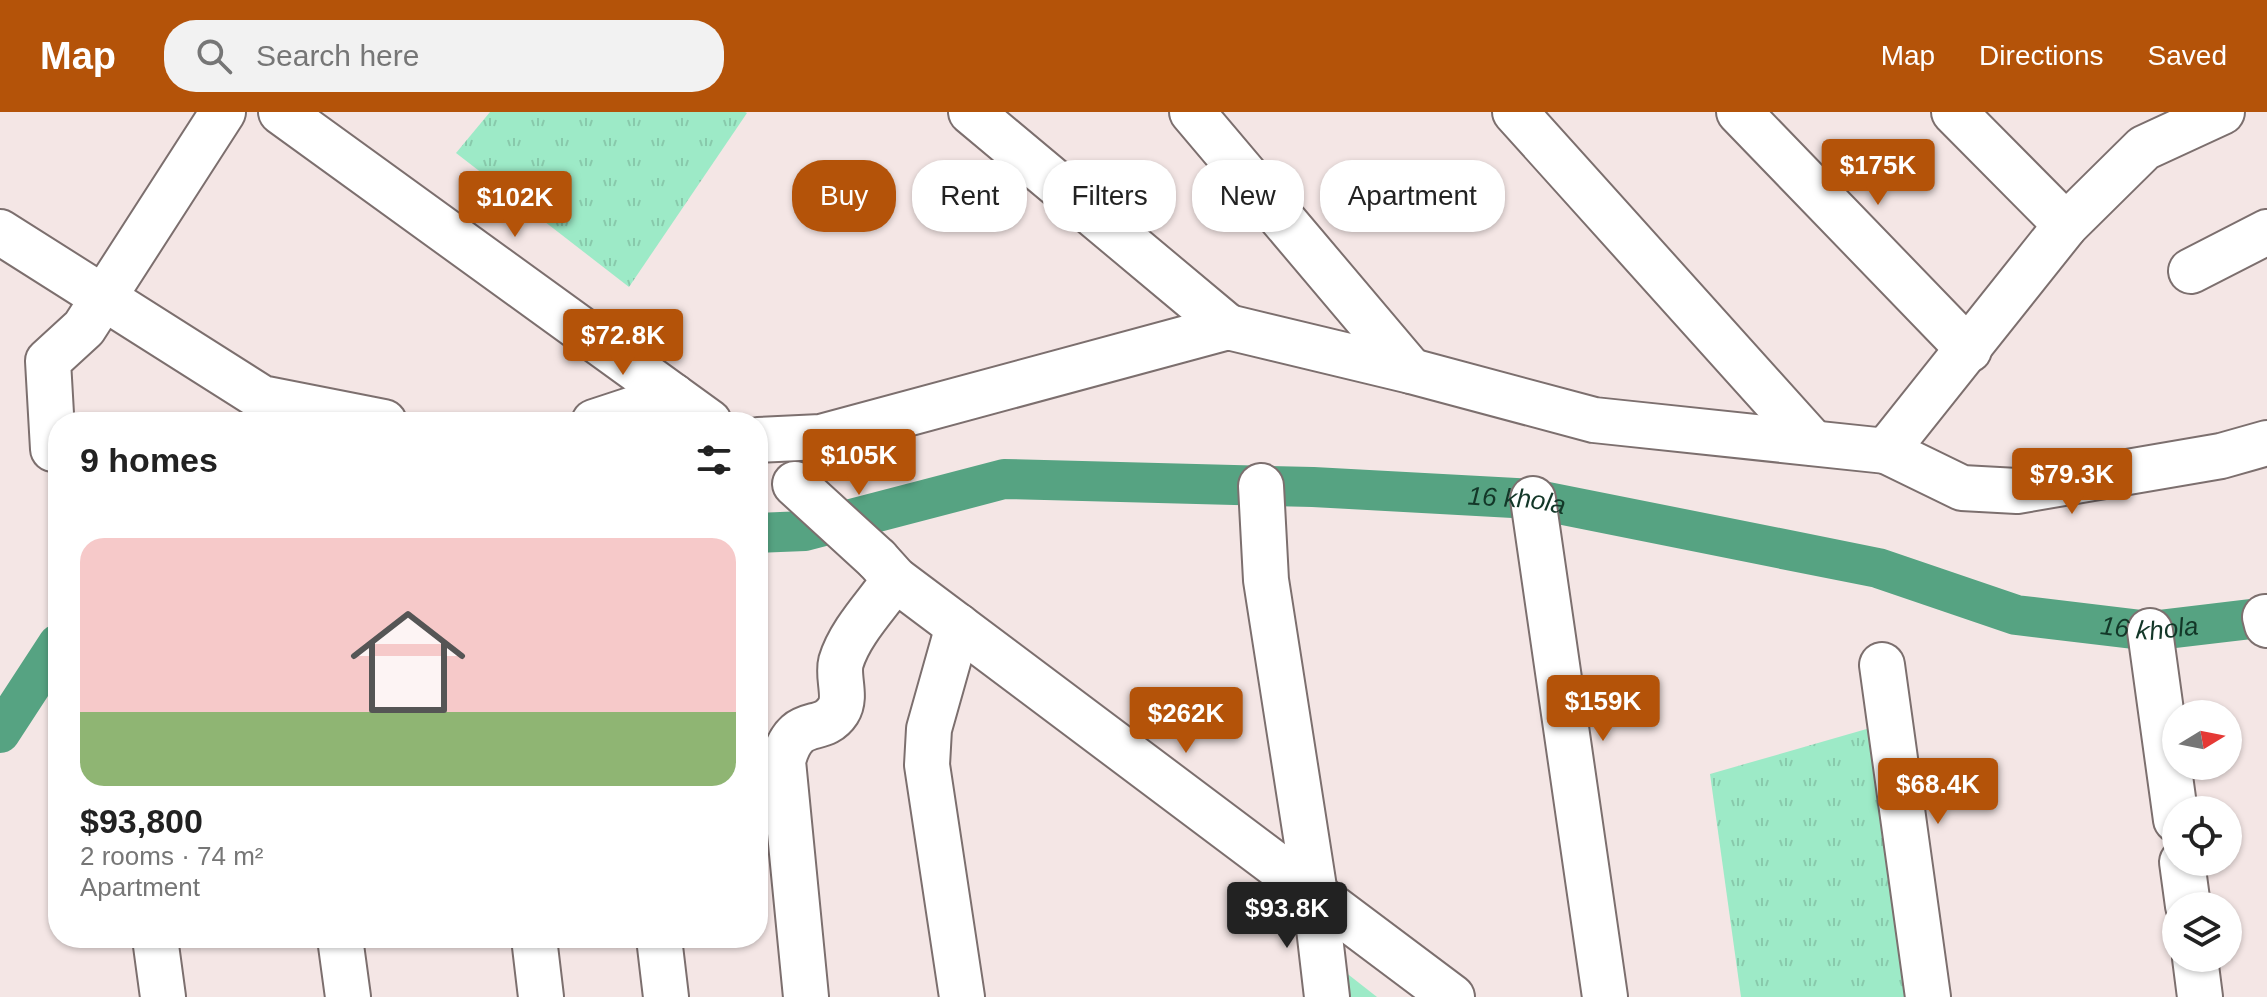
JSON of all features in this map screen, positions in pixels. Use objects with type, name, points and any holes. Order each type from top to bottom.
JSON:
[{"type":"street","points":[[51,412],[48,361],[84,328],[223,112]]},
{"type":"street","points":[[281,112],[695,412]]},
{"type":"street","points":[[971,112],[1228,327],[1411,371],[1594,420],[1886,451],[1962,488],[2017,491],[2221,456],[2267,443]]},
{"type":"street","points":[[1192,112],[1411,371]]},
{"type":"street","points":[[1515,112],[1813,443]]},
{"type":"street","points":[[1739,112],[1969,350]]},
{"type":"street","points":[[1954,112],[2066,225]]},
{"type":"street","points":[[1886,451],[2066,225],[2144,148],[2222,112]]},
{"type":"street","points":[[0,232],[262,398],[333,412]]},
{"type":"street","points":[[2191,271],[2267,232]]},
{"type":"street","points":[[768,440],[821,437],[1228,327]]},
{"type":"street","points":[[624,412],[673,396]]},
{"type":"street","points":[[768,464],[795,484],[886,569],[958,626],[1452,997]]},
{"type":"street","points":[[1261,486],[1266,580],[1315,894],[1327,997]]},
{"type":"street","points":[[1533,499],[1605,997]]},
{"type":"street","points":[[806,997],[783,761],[788,741],[804,728],[826,721],[837,712],[841,700],[840,666],[886,569]]},
{"type":"street","points":[[958,626],[929,729],[927,765],[962,997]]},
{"type":"street","points":[[2150,631],[2173,796]]},
{"type":"street","points":[[1882,665],[1928,997]]},
{"type":"street","points":[[156,948],[163,997]]},
{"type":"street","points":[[341,948],[348,997]]},
{"type":"street","points":[[535,948],[541,997]]},
{"type":"street","points":[[660,948],[666,997]]},
{"type":"street","points":[[2197,972],[2200,997]]},
{"type":"green space","points":[[490,112],[747,113],[629,287],[456,153]]},
{"type":"green space","points":[[1877,726],[1913,997],[1741,997],[1710,774]]},
{"type":"green space","points":[[1340,968],[1377,997],[1343,997]]},
{"type":"waterway","name":"16 khola","points":[[768,533],[805,531],[1004,479],[1313,487],[1533,499],[1878,568],[2016,615],[2150,631],[2267,617]]},
{"type":"waterway","name":"16 khola","points":[[0,733],[48,659]]}]
